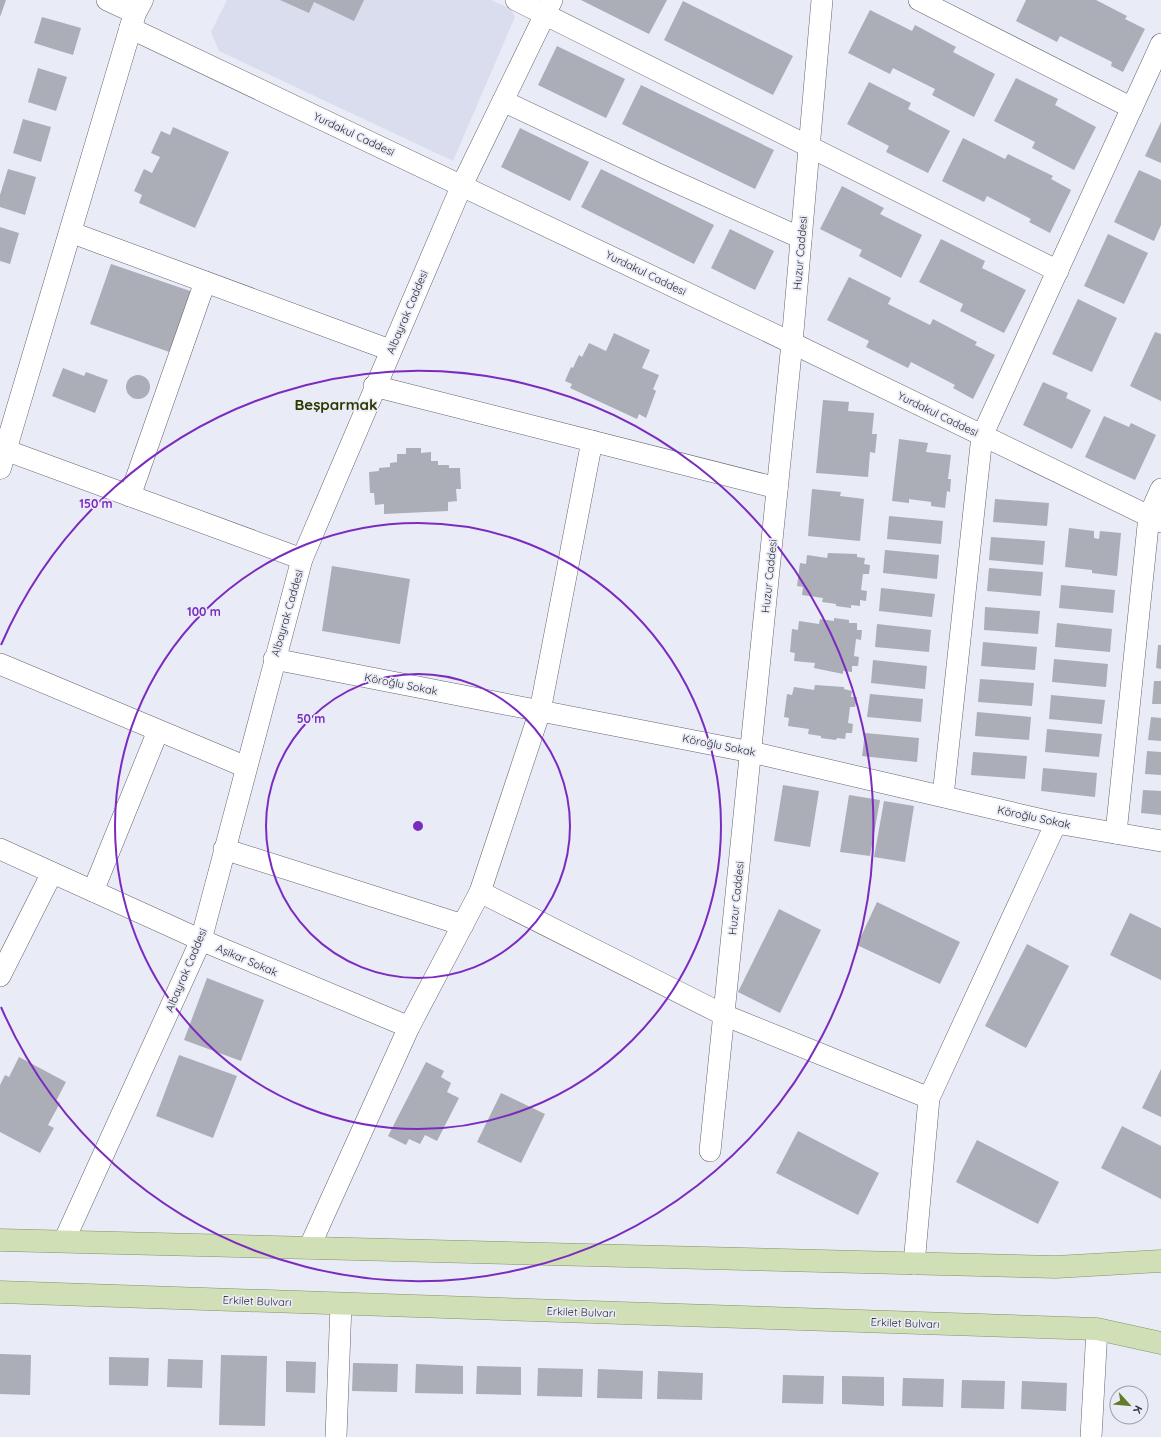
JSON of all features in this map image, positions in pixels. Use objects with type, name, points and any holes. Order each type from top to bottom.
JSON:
[{"type":"main road","points":[[0,1240],[1056,1267],[1161,1261]]},
{"type":"main road","name":"Erkilet Bulvarı","points":[[0,1292],[1097,1329],[1161,1342]]},
{"type":"street","name":"Yurdakul Caddesi","points":[[107,0],[462,185],[1155,519]]},
{"type":"street","points":[[516,0],[549,7],[809,147],[1058,271]]},
{"type":"street","name":"Huzur Caddesi","points":[[710,1151],[792,343],[822,0]]},
{"type":"street","points":[[919,0],[1132,108]]},
{"type":"street","name":"Albayrak Caddesi","points":[[64,1241],[201,940],[274,659],[302,560],[374,386],[462,185],[549,7]]},
{"type":"street","points":[[136,14],[2,455],[130,496],[302,560]]},
{"type":"street","points":[[943,796],[982,436],[1161,44]]},
{"type":"street","points":[[503,101],[658,174],[801,238]]},
{"type":"street","points":[[70,232],[390,350]]},
{"type":"street","points":[[130,496],[205,282]]},
{"type":"street","points":[[374,386],[777,488]]},
{"type":"street","points":[[309,1248],[409,1027],[480,892],[540,711],[592,441]]},
{"type":"street","points":[[1116,833],[1155,519],[1161,490]]},
{"type":"street","name":"Köroğlu Sokak","points":[[274,659],[751,752],[1056,823],[1161,841]]},
{"type":"street","points":[[0,664],[246,767]]},
{"type":"street","points":[[93,891],[158,731]]},
{"type":"street","points":[[914,1264],[929,1098],[1056,823]]},
{"type":"street","name":"Aşikar Sokak","points":[[0,849],[201,940],[409,1027]]},
{"type":"street","points":[[224,849],[463,925]]},
{"type":"street","points":[[0,976],[52,873]]},
{"type":"street","points":[[480,892],[724,1015],[929,1098]]},
{"type":"street","points":[[336,1437],[341,1304]]},
{"type":"street","points":[[1091,1437],[1097,1329]]},
{"type":"shaded area","points":[[227,0],[491,0],[511,9],[515,17],[453,161],[219,51],[211,32]]},
{"type":"building","points":[[0,0],[6,0],[0,17]]},
{"type":"building","points":[[280,0],[364,0],[354,21],[314,2],[309,13]]},
{"type":"building","points":[[581,0],[667,0],[649,34]]},
{"type":"building","points":[[1026,0],[1096,0],[1127,16],[1125,19],[1145,29],[1123,72],[1111,66],[1112,62],[1060,36],[1057,42],[1016,21]]},
{"type":"building","points":[[683,1],[793,56],[773,95],[664,40]]},
{"type":"building","points":[[870,10],[912,31],[915,25],[956,47],[953,52],[995,74],[974,117],[932,95],[935,89],[893,68],[890,74],[848,53]]},
{"type":"building","points":[[42,17],[81,28],[73,55],[34,43]]},
{"type":"building","points":[[557,46],[625,79],[606,118],[538,85]]},
{"type":"building","points":[[38,68],[67,77],[56,111],[28,102]]},
{"type":"building","points":[[1016,78],[1058,99],[1055,105],[1096,127],[1074,170],[1032,148],[1035,142],[994,121]]},
{"type":"building","points":[[869,82],[911,103],[908,109],[950,131],[928,173],[886,152],[889,146],[847,124]]},
{"type":"building","points":[[641,85],[774,150],[755,189],[622,124]]},
{"type":"building","points":[[23,119],[51,127],[41,162],[13,153]]},
{"type":"building","points":[[1161,122],[1161,163],[1145,156]]},
{"type":"building","points":[[173,127],[229,152],[195,228],[139,203],[142,195],[134,191],[144,169],[152,173],[160,157],[151,153],[161,131],[170,135]]},
{"type":"building","points":[[520,128],[589,162],[570,201],[501,167]]},
{"type":"building","points":[[963,138],[1005,159],[1008,154],[1053,176],[1051,179],[1071,190],[1050,233],[1029,222],[1031,219],[987,196],[984,202],[942,181]]},
{"type":"building","points":[[8,169],[36,177],[25,215],[0,207],[0,195]]},
{"type":"building","points":[[601,169],[714,225],[694,264],[581,207]]},
{"type":"building","points":[[1139,170],[1161,180],[1161,225],[1154,241],[1114,222]]},
{"type":"building","points":[[842,186],[884,208],[880,214],[922,235],[901,278],[859,256],[862,250],[820,229]]},
{"type":"building","points":[[0,227],[19,233],[10,264],[0,261]]},
{"type":"building","points":[[730,229],[774,251],[755,290],[711,268]]},
{"type":"building","points":[[1108,234],[1148,253],[1124,304],[1084,286]]},
{"type":"building","points":[[941,239],[985,261],[982,268],[1026,290],[1004,333],[960,311],[963,304],[919,282]]},
{"type":"building","points":[[111,264],[196,293],[175,354],[90,324]]},
{"type":"building","points":[[849,277],[891,298],[888,304],[930,325],[933,319],[977,342],[975,345],[995,355],[973,399],[953,388],[955,385],[911,362],[908,368],[866,347],[869,341],[827,320]]},
{"type":"building","points":[[1078,299],[1117,318],[1092,372],[1052,354]]},
{"type":"building","points":[[1155,332],[1161,334],[1161,401],[1130,386]]},
{"type":"building","points":[[614,333],[650,350],[642,368],[659,375],[653,389],[656,391],[646,418],[639,414],[637,419],[570,388],[572,384],[565,381],[571,367],[573,368],[579,355],[582,357],[589,343],[606,351]]},
{"type":"building","points":[[63,368],[84,376],[86,372],[108,380],[95,413],[52,396]]},
{"type":"building","points":[[138,375],[143,376],[149,382],[149,392],[143,398],[138,399],[133,398],[127,392],[126,387],[127,382],[133,376]]},
{"type":"building","points":[[1043,382],[1068,393],[1066,398],[1091,410],[1072,449],[1023,425]]},
{"type":"building","points":[[823,400],[849,402],[848,411],[874,413],[872,434],[877,434],[875,453],[870,452],[868,477],[816,473]]},
{"type":"building","points":[[1104,416],[1129,427],[1131,423],[1156,435],[1135,480],[1085,457]]},
{"type":"building","points":[[899,439],[928,443],[926,452],[951,455],[948,479],[951,479],[950,492],[947,491],[945,508],[931,506],[931,502],[909,499],[909,503],[892,501]]},
{"type":"building","points":[[406,448],[421,448],[421,453],[431,452],[431,461],[438,461],[438,465],[449,465],[449,468],[460,468],[461,489],[456,489],[457,501],[448,502],[448,511],[384,514],[384,504],[375,505],[374,493],[370,493],[369,472],[379,471],[379,468],[390,467],[390,463],[397,462],[397,454],[406,454]]},
{"type":"building","points":[[812,489],[841,492],[840,496],[864,499],[860,541],[808,536]]},
{"type":"building","points":[[995,499],[1049,503],[1047,526],[993,522]]},
{"type":"building","points":[[889,516],[943,521],[941,544],[887,539]]},
{"type":"building","points":[[1069,528],[1094,531],[1094,538],[1099,539],[1100,531],[1121,533],[1117,576],[1092,573],[1092,570],[1065,567]]},
{"type":"building","points":[[991,537],[1045,541],[1043,565],[989,560]]},
{"type":"building","points":[[885,550],[939,555],[937,579],[883,573]]},
{"type":"building","points":[[828,553],[857,554],[857,557],[865,558],[864,564],[870,565],[869,574],[863,574],[861,590],[867,591],[866,601],[860,600],[860,606],[851,605],[851,608],[836,606],[836,604],[822,602],[823,598],[802,595],[803,587],[797,586],[800,563],[806,564],[807,555],[827,558]]},
{"type":"building","points":[[332,566],[410,579],[400,644],[322,631]]},
{"type":"building","points":[[989,568],[1043,572],[1041,596],[987,591]]},
{"type":"building","points":[[1061,585],[1115,590],[1113,613],[1059,608]]},
{"type":"building","points":[[881,588],[935,594],[932,617],[879,611]]},
{"type":"building","points":[[985,607],[1040,611],[1038,634],[984,630]]},
{"type":"building","points":[[834,618],[849,620],[849,623],[857,623],[857,630],[862,630],[861,640],[856,639],[854,656],[859,657],[858,666],[852,666],[852,672],[843,671],[843,674],[814,668],[815,663],[794,661],[795,653],[790,652],[792,629],[798,630],[799,621],[819,624],[820,619],[834,621]]},
{"type":"building","points":[[1057,623],[1112,629],[1110,652],[1055,647]]},
{"type":"building","points":[[877,624],[931,630],[929,652],[875,647]]},
{"type":"building","points":[[983,642],[1037,647],[1035,670],[981,666]]},
{"type":"building","points":[[1158,645],[1161,645],[1161,669],[1156,668]]},
{"type":"building","points":[[1054,659],[1108,664],[1106,687],[1052,682]]},
{"type":"building","points":[[873,660],[927,666],[925,689],[871,683]]},
{"type":"building","points":[[980,679],[1034,683],[1032,706],[978,702]]},
{"type":"building","points":[[1154,681],[1161,681],[1161,704],[1152,704]]},
{"type":"building","points":[[815,685],[844,687],[844,689],[852,691],[851,697],[857,697],[855,707],[850,707],[848,723],[853,724],[852,733],[846,733],[845,739],[837,738],[836,740],[821,738],[821,736],[808,734],[809,729],[788,726],[789,718],[784,717],[787,694],[792,695],[794,687],[814,690]]},
{"type":"building","points":[[870,694],[923,699],[921,722],[867,717]]},
{"type":"building","points":[[1051,695],[1105,700],[1102,724],[1049,719]]},
{"type":"building","points":[[977,712],[1031,717],[1029,740],[975,736]]},
{"type":"building","points":[[1151,717],[1161,718],[1161,741],[1148,740]]},
{"type":"building","points":[[1047,729],[1102,734],[1099,757],[1045,752]]},
{"type":"building","points":[[865,733],[919,738],[917,762],[862,756]]},
{"type":"building","points":[[1147,751],[1161,752],[1161,775],[1145,774]]},
{"type":"building","points":[[973,752],[1027,756],[1025,779],[971,775]]},
{"type":"building","points":[[1043,768],[1097,773],[1095,797],[1041,791]]},
{"type":"building","points":[[783,785],[819,791],[810,847],[774,841]]},
{"type":"building","points":[[1143,790],[1161,791],[1161,815],[1141,813]]},
{"type":"building","points":[[849,795],[880,800],[870,856],[840,852]]},
{"type":"building","points":[[884,801],[914,806],[905,862],[874,857]]},
{"type":"building","points":[[877,902],[960,942],[940,984],[857,945]]},
{"type":"building","points":[[779,909],[821,930],[780,1013],[738,992]]},
{"type":"building","points":[[1130,913],[1161,928],[1161,980],[1110,955]]},
{"type":"building","points":[[1027,944],[1069,966],[1026,1048],[985,1026]]},
{"type":"building","points":[[207,978],[264,1000],[241,1061],[184,1040]]},
{"type":"building","points":[[179,1055],[237,1076],[213,1138],[156,1116]]},
{"type":"building","points":[[19,1057],[66,1082],[56,1101],[60,1103],[48,1125],[54,1128],[40,1153],[0,1132],[0,1085],[5,1075],[9,1077]]},
{"type":"building","points":[[426,1062],[444,1071],[441,1077],[451,1083],[447,1092],[459,1098],[437,1141],[425,1135],[420,1144],[409,1139],[406,1145],[388,1136]]},
{"type":"building","points":[[1161,1069],[1161,1117],[1142,1108]]},
{"type":"building","points":[[501,1093],[545,1114],[521,1163],[477,1142]]},
{"type":"building","points":[[1122,1126],[1161,1146],[1161,1199],[1101,1168]]},
{"type":"building","points":[[798,1131],[879,1173],[858,1215],[776,1173]]},
{"type":"building","points":[[977,1140],[1059,1182],[1038,1224],[956,1182]]},
{"type":"building","points":[[0,1354],[31,1355],[30,1395],[0,1394]]},
{"type":"building","points":[[221,1355],[267,1356],[265,1426],[219,1425]]},
{"type":"building","points":[[109,1357],[149,1358],[148,1386],[109,1385]]},
{"type":"building","points":[[168,1359],[203,1360],[202,1388],[167,1387]]},
{"type":"building","points":[[286,1361],[316,1362],[315,1393],[286,1392]]},
{"type":"building","points":[[353,1363],[398,1364],[397,1392],[352,1391]]},
{"type":"building","points":[[416,1364],[463,1366],[463,1394],[415,1393]]},
{"type":"building","points":[[477,1366],[521,1367],[521,1395],[476,1394]]},
{"type":"building","points":[[538,1368],[583,1369],[582,1397],[537,1396]]},
{"type":"building","points":[[598,1369],[643,1371],[642,1399],[597,1398]]},
{"type":"building","points":[[658,1371],[703,1373],[702,1400],[657,1399]]},
{"type":"building","points":[[783,1375],[824,1376],[823,1404],[782,1403]]},
{"type":"building","points":[[842,1376],[884,1377],[884,1406],[842,1404]]},
{"type":"building","points":[[903,1378],[944,1379],[943,1407],[902,1406]]},
{"type":"building","points":[[962,1380],[1005,1381],[1004,1409],[961,1408]]},
{"type":"building","points":[[1022,1381],[1067,1383],[1066,1411],[1021,1409]]},
{"type":"district","name":"Beşparmak","points":[[336,405]]}]
